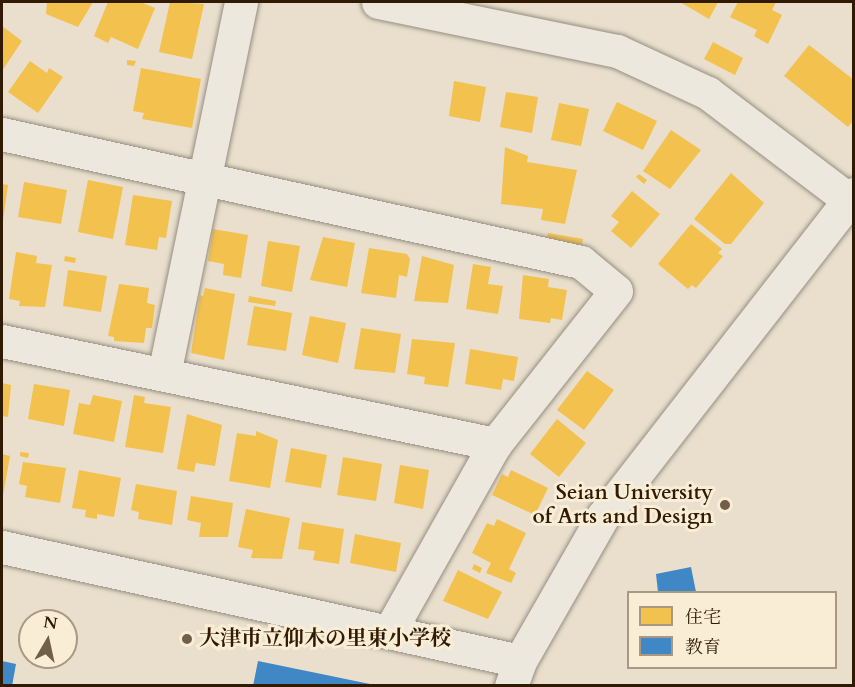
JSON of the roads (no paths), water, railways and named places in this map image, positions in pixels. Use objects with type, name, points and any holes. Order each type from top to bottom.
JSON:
[{"type":"street","points":[[164,374],[241,2]]},
{"type":"street","points":[[2,547],[390,630],[516,673],[603,516],[852,200],[708,93],[617,51],[378,2]]},
{"type":"street","points":[[2,134],[580,262],[616,291],[495,444],[390,630]]},
{"type":"street","points":[[2,341],[495,444]]},
{"type":"place","name":"Seian University of Arts and Design","points":[[725,505]]},
{"type":"place","name":"大津市立仰木の里東小学校","points":[[187,639]]}]
